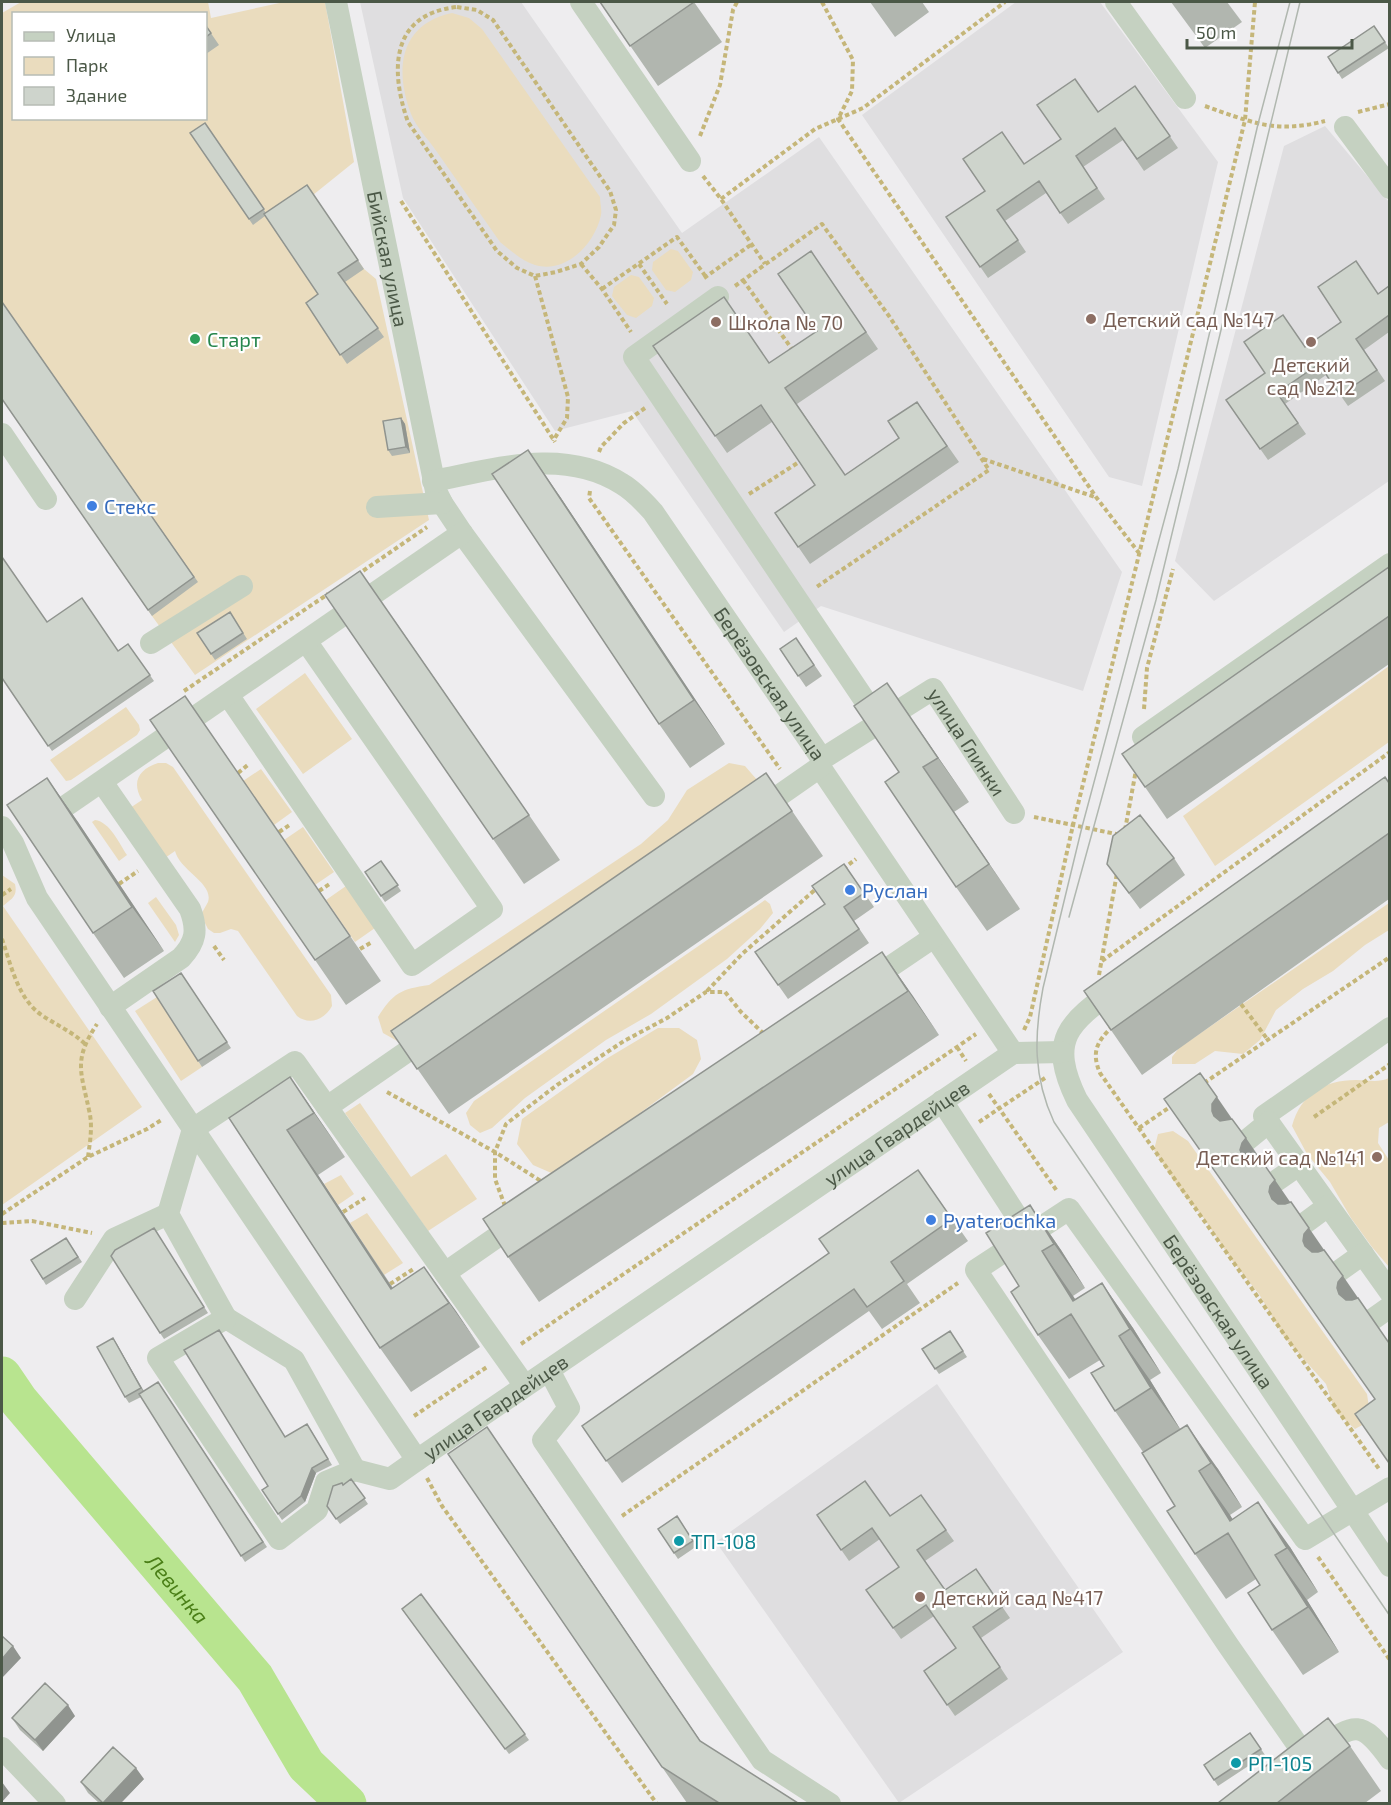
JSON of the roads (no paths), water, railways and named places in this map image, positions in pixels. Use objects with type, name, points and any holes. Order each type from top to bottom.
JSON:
[{"type":"street","name":"Бийская улица","points":[[336,2],[433,481],[445,508],[462,533],[654,796]]},
{"type":"street","points":[[581,2],[690,162]]},
{"type":"street","points":[[1116,2],[1185,99]]},
{"type":"street","points":[[1342,120],[1389,188]]},
{"type":"street","points":[[718,297],[634,357],[880,723]]},
{"type":"street","points":[[2,434],[46,499]]},
{"type":"street","name":"Берёзовская улица","points":[[433,481],[532,463],[562,463],[592,470],[625,485],[653,512],[1012,1053]]},
{"type":"street","points":[[377,507],[426,505],[445,508]]},
{"type":"street","points":[[417,1460],[37,898],[7,835],[102,782],[462,533]]},
{"type":"street","points":[[1143,737],[1389,564]]},
{"type":"street","points":[[151,643],[242,586]]},
{"type":"street","points":[[228,695],[412,965],[492,909],[306,641]]},
{"type":"street","name":"улица Глинки","points":[[744,820],[821,763],[933,689],[1014,813]]},
{"type":"street","points":[[102,782],[190,909],[195,922],[195,936],[190,948],[181,958],[110,1006]]},
{"type":"street","points":[[850,994],[934,937]]},
{"type":"street","points":[[1012,1053],[1063,1059],[1066,1035],[1078,1018],[1131,978]]},
{"type":"street","points":[[327,1107],[444,1026]]},
{"type":"street","points":[[1389,1028],[1264,1116],[1389,1292]]},
{"type":"street","name":"улица Гвардейцев","points":[[355,1470],[390,1479],[1012,1053]]},
{"type":"street","name":"Берёзовская улица","points":[[1063,1059],[1077,1100],[1389,1566]]},
{"type":"street","points":[[226,1318],[158,1358],[279,1539],[317,1510],[326,1482],[355,1470],[294,1360],[226,1318],[168,1214],[193,1129],[294,1062],[525,1386]]},
{"type":"street","points":[[942,1101],[1029,1234]]},
{"type":"street","points":[[1246,1140],[1269,1122]]},
{"type":"street","points":[[1276,1181],[1299,1165]]},
{"type":"street","points":[[439,1264],[513,1226],[559,1194]]},
{"type":"street","points":[[1305,1223],[1328,1206]]},
{"type":"street","points":[[1306,1757],[1221,1635],[976,1270],[1069,1209],[1305,1539],[1352,1511],[1386,1482]]},
{"type":"street","points":[[75,1299],[114,1239],[168,1214]]},
{"type":"street","points":[[1339,1271],[1363,1254]]},
{"type":"street","points":[[549,1370],[569,1408],[543,1440],[762,1760],[830,1803]]},
{"type":"street","points":[[1288,1770],[1344,1731],[1355,1728],[1365,1730],[1374,1737],[1389,1759]]},
{"type":"street","points":[[2,1748],[55,1803]]},
{"type":"waterway","name":"Левинка","points":[[2,1376],[19,1401],[255,1678],[306,1765],[347,1804]]},
{"type":"tram line","points":[[1290,2],[1258,124],[1178,469],[1082,827],[1043,988],[1038,1023],[1037,1056],[1042,1089],[1054,1122],[1390,1616]]},
{"type":"tram line","points":[[1069,917],[1156,600],[1300,2]]},
{"type":"place","name":"Детский сад №147","points":[[1091,319]]},
{"type":"place","name":"Школа № 70","points":[[716,322]]},
{"type":"place","name":"Старт","points":[[195,339]]},
{"type":"place","name":"Детский сад №212","points":[[1311,342]]},
{"type":"place","name":"Стекс","points":[[92,506]]},
{"type":"place","name":"Руслан","points":[[850,890]]},
{"type":"place","name":"Детский сад №141","points":[[1377,1157]]},
{"type":"place","name":"Pyaterochka","points":[[931,1220]]},
{"type":"place","name":"ТП-108","points":[[679,1541]]},
{"type":"place","name":"Детский сад №417","points":[[920,1597]]},
{"type":"place","name":"РП-105","points":[[1236,1763]]}]
